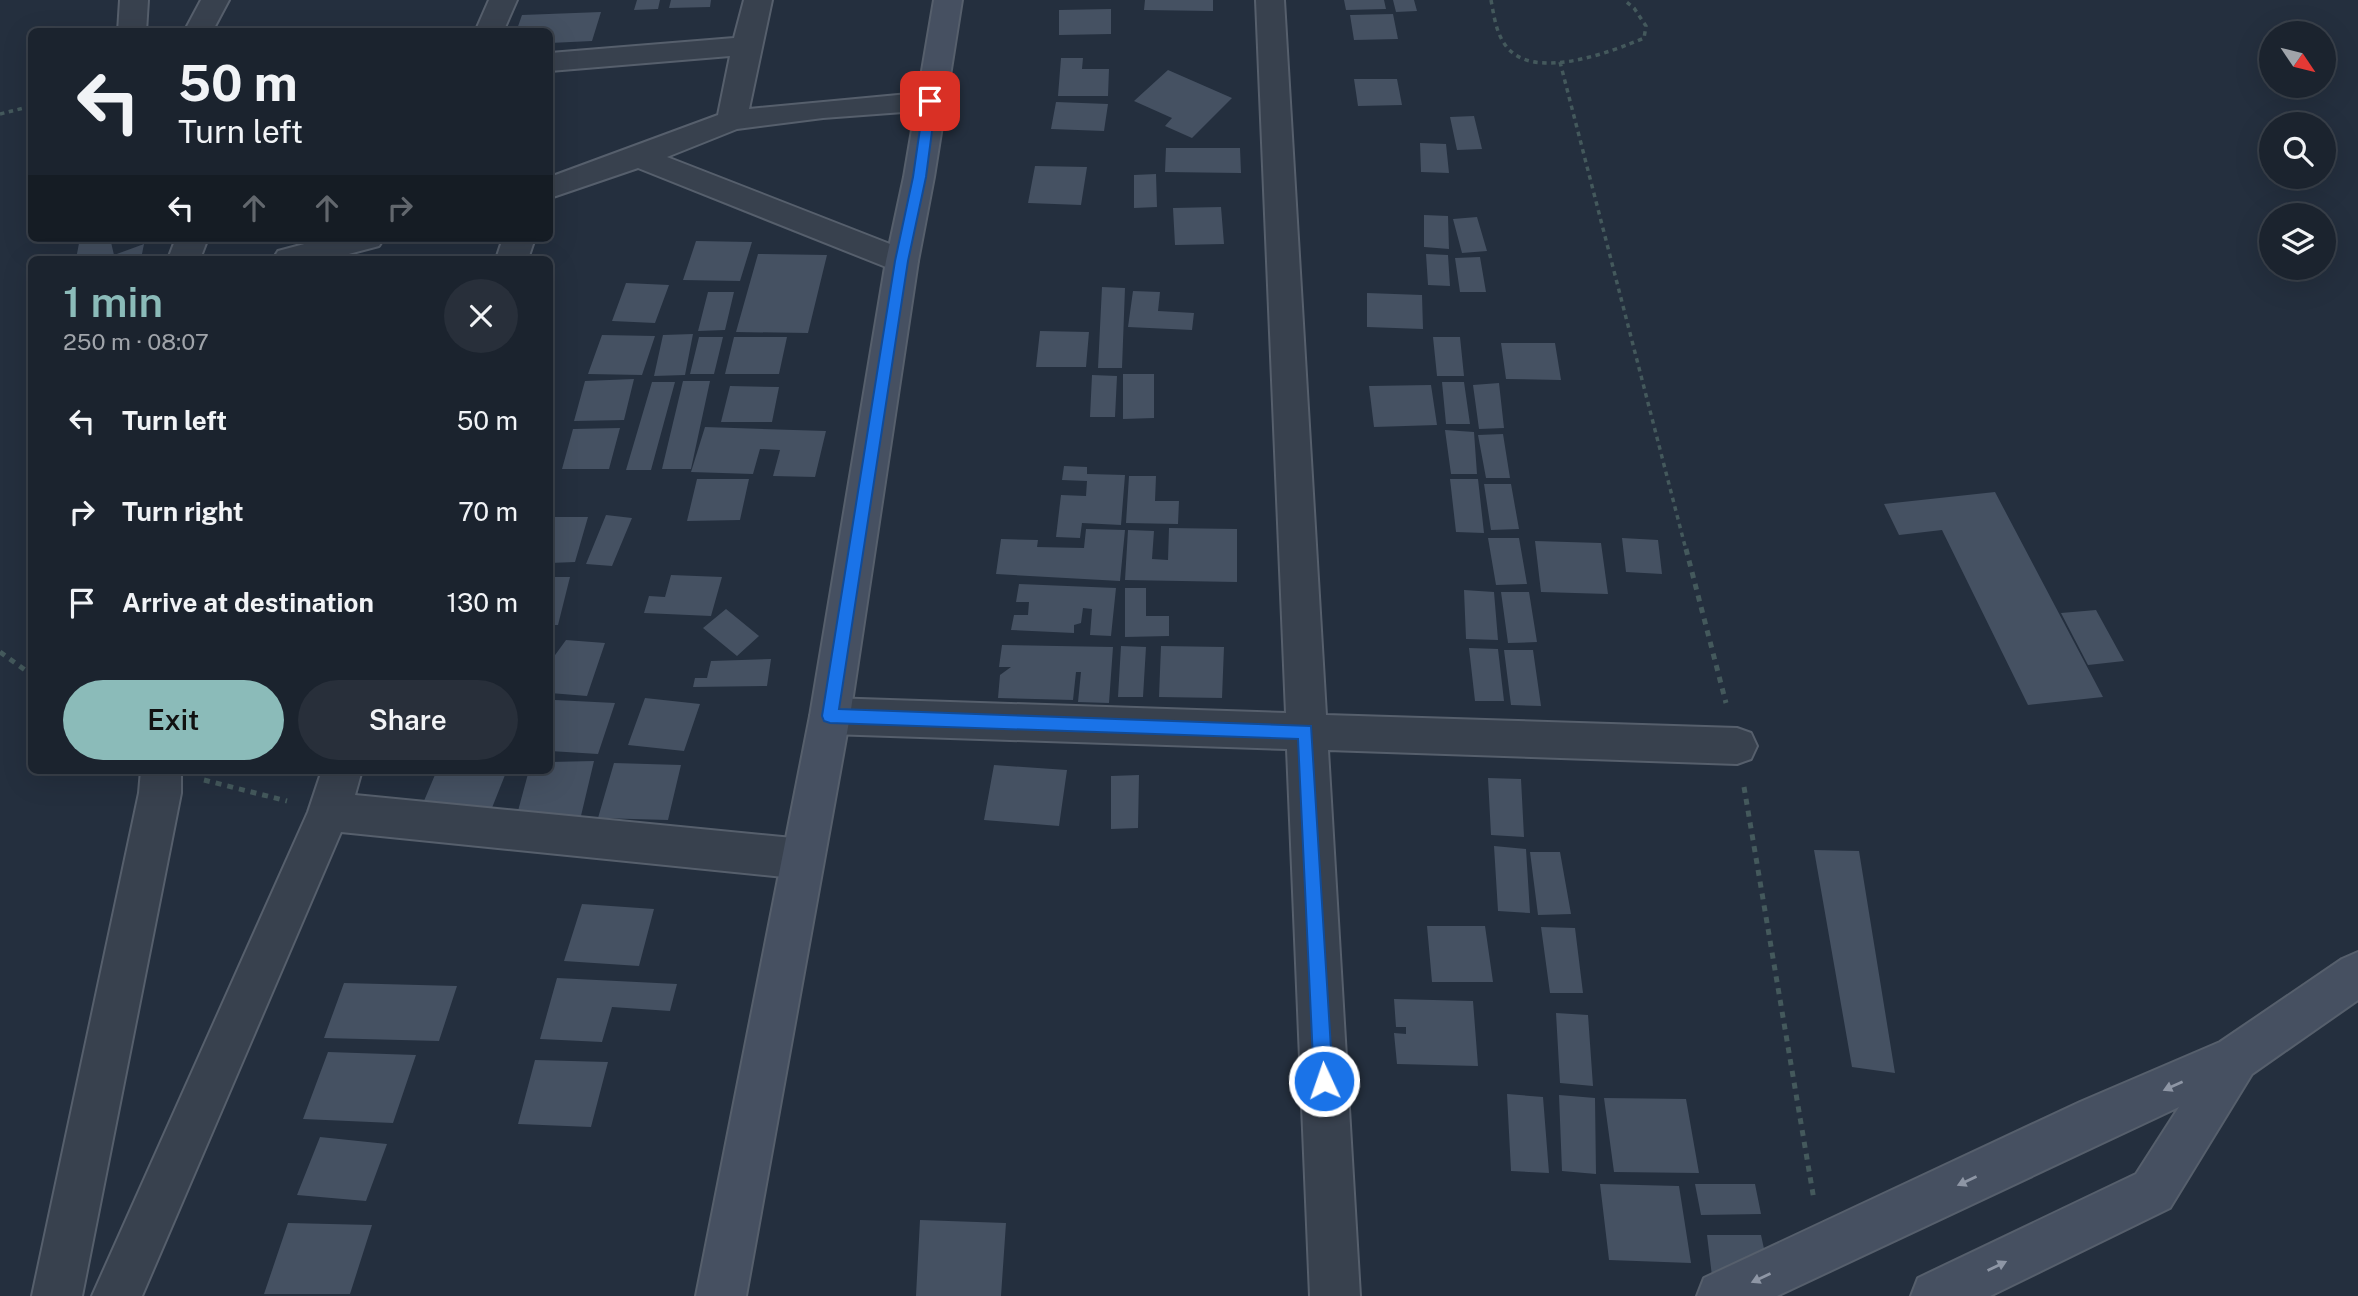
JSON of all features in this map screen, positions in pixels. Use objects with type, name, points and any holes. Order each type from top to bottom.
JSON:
[{"type":"street","points":[[132,28],[134,0]]},
{"type":"street","points":[[200,28],[215,0]]},
{"type":"street","points":[[491,28],[503,0]]},
{"type":"street","points":[[732,120],[758,0]]},
{"type":"street","points":[[721,1296],[830,716],[902,261],[919,177],[948,0]]},
{"type":"street","points":[[1270,0],[1335,1296]]},
{"type":"street","points":[[553,62],[746,46]]},
{"type":"street","points":[[553,187],[732,120],[822,109],[930,101]]},
{"type":"street","points":[[639,157],[902,261]]},
{"type":"street","points":[[300,256],[353,242]]},
{"type":"street","points":[[830,716],[1737,746]]},
{"type":"street","points":[[117,1296],[329,811],[341,774]]},
{"type":"street","points":[[57,1296],[160,793],[181,775]]},
{"type":"street","points":[[329,811],[803,859]]},
{"type":"street","points":[[1722,1296],[2097,1119],[2236,1058],[2358,974]]},
{"type":"street","points":[[1936,1296],[2153,1191],[2236,1058]]},
{"type":"path","points":[[1491,0],[1494,21],[1502,39],[1517,56],[1532,61],[1560,62],[1615,51],[1644,38],[1646,26],[1634,8],[1624,0]]},
{"type":"path","points":[[1560,62],[1737,746],[1822,1249]]},
{"type":"path","points":[[0,114],[28,107]]},
{"type":"path","points":[[0,652],[28,672]]},
{"type":"path","points":[[181,775],[329,811]]},
{"type":"building","points":[[637,0],[660,0],[658,9],[634,10]]},
{"type":"building","points":[[671,0],[711,0],[710,7],[669,8]]},
{"type":"building","points":[[1145,0],[1213,0],[1213,11],[1144,10]]},
{"type":"building","points":[[1344,0],[1384,0],[1386,9],[1346,10]]},
{"type":"building","points":[[1393,0],[1414,0],[1417,11],[1396,12]]},
{"type":"building","points":[[1111,9],[1111,34],[1059,35],[1059,10]]},
{"type":"building","points":[[601,12],[592,41],[553,43],[553,28],[517,28],[522,15]]},
{"type":"building","points":[[1393,14],[1398,39],[1354,40],[1350,15]]},
{"type":"building","points":[[1061,58],[1083,58],[1082,69],[1109,69],[1108,96],[1058,96]]},
{"type":"building","points":[[1168,70],[1232,98],[1192,138],[1165,126],[1172,118],[1134,101]]},
{"type":"building","points":[[1354,79],[1397,79],[1402,105],[1358,106]]},
{"type":"building","points":[[1056,102],[1108,104],[1104,131],[1051,129]]},
{"type":"building","points":[[1474,116],[1482,149],[1457,150],[1450,117]]},
{"type":"building","points":[[1420,143],[1446,144],[1449,173],[1421,172]]},
{"type":"building","points":[[1166,148],[1240,148],[1241,173],[1165,172]]},
{"type":"building","points":[[1035,166],[1087,167],[1081,205],[1028,203]]},
{"type":"building","points":[[1156,174],[1157,207],[1134,208],[1134,175]]},
{"type":"building","points":[[1221,207],[1224,244],[1175,245],[1173,208]]},
{"type":"building","points":[[1424,215],[1448,216],[1449,249],[1424,247]]},
{"type":"building","points":[[1477,217],[1487,251],[1462,253],[1453,219]]},
{"type":"building","points":[[696,241],[752,242],[740,281],[683,280]]},
{"type":"building","points":[[79,242],[111,242],[114,255],[144,244],[142,256],[77,256]]},
{"type":"building","points":[[758,254],[827,255],[808,333],[736,332]]},
{"type":"building","points":[[1426,254],[1448,255],[1450,286],[1428,285]]},
{"type":"building","points":[[1480,257],[1486,292],[1460,292],[1455,258]]},
{"type":"building","points":[[626,283],[669,285],[655,323],[612,321]]},
{"type":"building","points":[[1102,287],[1125,288],[1122,368],[1098,368]]},
{"type":"building","points":[[1133,291],[1160,292],[1158,311],[1194,313],[1192,330],[1128,327]]},
{"type":"building","points":[[708,292],[734,292],[725,330],[698,331]]},
{"type":"building","points":[[1367,293],[1422,295],[1423,329],[1367,327]]},
{"type":"building","points":[[1040,331],[1089,332],[1086,367],[1036,367]]},
{"type":"building","points":[[693,334],[685,375],[654,376],[663,335]]},
{"type":"building","points":[[602,335],[655,336],[642,375],[588,374]]},
{"type":"building","points":[[699,337],[723,337],[714,374],[690,374]]},
{"type":"building","points":[[734,337],[787,337],[779,374],[725,374]]},
{"type":"building","points":[[1433,337],[1460,337],[1464,376],[1437,376]]},
{"type":"building","points":[[1501,343],[1555,343],[1561,380],[1506,379]]},
{"type":"building","points":[[1123,374],[1154,374],[1154,418],[1123,419]]},
{"type":"building","points":[[1092,375],[1117,376],[1115,417],[1090,417]]},
{"type":"building","points":[[634,379],[624,420],[574,421],[585,381]]},
{"type":"building","points":[[683,381],[710,381],[691,469],[662,469]]},
{"type":"building","points":[[652,382],[675,382],[651,470],[626,470]]},
{"type":"building","points":[[1442,382],[1464,382],[1470,424],[1446,424]]},
{"type":"building","points":[[1499,383],[1504,428],[1479,429],[1473,385]]},
{"type":"building","points":[[1431,385],[1437,425],[1374,427],[1369,386]]},
{"type":"building","points":[[730,386],[779,387],[772,422],[721,422]]},
{"type":"building","points":[[705,427],[826,431],[815,477],[773,476],[780,450],[760,449],[753,474],[691,472]]},
{"type":"building","points":[[620,428],[609,469],[562,469],[573,429]]},
{"type":"building","points":[[1445,430],[1474,432],[1477,474],[1451,474]]},
{"type":"building","points":[[1503,434],[1510,478],[1486,478],[1478,435]]},
{"type":"building","points":[[1064,466],[1087,467],[1087,474],[1125,475],[1121,525],[1082,523],[1080,538],[1056,537],[1061,495],[1086,496],[1087,481],[1062,480]]},
{"type":"building","points":[[1129,476],[1156,476],[1155,501],[1179,501],[1178,524],[1126,523]]},
{"type":"building","points":[[697,479],[749,479],[740,520],[687,521]]},
{"type":"building","points":[[1450,479],[1478,479],[1484,533],[1456,532]]},
{"type":"building","points":[[1484,484],[1511,484],[1519,529],[1491,530]]},
{"type":"building","points":[[1995,492],[2103,697],[2028,705],[1942,530],[1899,535],[1884,504]]},
{"type":"building","points":[[606,515],[632,518],[612,566],[586,564]]},
{"type":"building","points":[[553,517],[588,517],[575,562],[553,563]]},
{"type":"building","points":[[1169,528],[1237,529],[1237,582],[1125,580],[1128,530],[1154,531],[1152,559],[1168,560]]},
{"type":"building","points":[[1086,529],[1125,530],[1120,581],[996,574],[1001,539],[1038,540],[1037,547],[1084,548]]},
{"type":"building","points":[[1488,538],[1519,538],[1527,584],[1496,585]]},
{"type":"building","points":[[1622,538],[1658,540],[1662,574],[1626,572]]},
{"type":"building","points":[[1535,541],[1601,543],[1608,594],[1541,592]]},
{"type":"building","points":[[671,575],[722,577],[711,616],[644,613],[649,596],[665,597]]},
{"type":"building","points":[[553,577],[570,577],[558,625],[553,625]]},
{"type":"building","points":[[1019,584],[1116,588],[1111,636],[1090,635],[1092,609],[1083,608],[1081,623],[1074,625],[1074,633],[1011,630],[1014,615],[1028,615],[1029,602],[1016,602]]},
{"type":"building","points":[[1125,588],[1146,588],[1146,616],[1169,616],[1169,636],[1125,637]]},
{"type":"building","points":[[1464,590],[1494,592],[1498,640],[1466,639]]},
{"type":"building","points":[[1501,592],[1529,592],[1537,642],[1508,643]]},
{"type":"building","points":[[726,609],[759,636],[737,656],[703,628]]},
{"type":"building","points":[[2096,610],[2124,661],[2088,665],[2061,613]]},
{"type":"building","points":[[566,640],[605,643],[587,696],[553,693],[553,658]]},
{"type":"building","points":[[1002,645],[1113,647],[1109,703],[1078,702],[1081,672],[1076,672],[1073,700],[998,698],[1000,675],[1011,667],[999,667]]},
{"type":"building","points":[[1121,646],[1146,647],[1143,697],[1118,697]]},
{"type":"building","points":[[1161,646],[1224,647],[1222,698],[1159,697]]},
{"type":"building","points":[[1469,648],[1498,649],[1504,701],[1475,701]]},
{"type":"building","points":[[1504,650],[1533,650],[1541,706],[1511,705]]},
{"type":"building","points":[[771,659],[767,686],[693,687],[695,678],[707,678],[711,661]]},
{"type":"building","points":[[645,698],[700,704],[684,751],[628,745]]},
{"type":"building","points":[[555,700],[615,703],[598,754],[553,751]]},
{"type":"building","points":[[594,761],[580,820],[515,822],[528,774],[553,774],[553,762]]},
{"type":"building","points":[[614,763],[681,765],[668,820],[598,818]]},
{"type":"building","points":[[994,765],[1067,770],[1059,826],[984,820]]},
{"type":"building","points":[[435,774],[505,774],[486,823],[421,808]]},
{"type":"building","points":[[1139,775],[1138,828],[1111,829],[1111,776]]},
{"type":"building","points":[[1488,778],[1521,779],[1524,837],[1491,835]]},
{"type":"building","points":[[1494,846],[1526,849],[1530,913],[1498,911]]},
{"type":"building","points":[[1814,850],[1859,851],[1895,1073],[1852,1067]]},
{"type":"building","points":[[1530,852],[1560,852],[1571,914],[1538,915]]},
{"type":"building","points":[[582,904],[654,909],[639,966],[564,961]]},
{"type":"building","points":[[1427,926],[1485,926],[1493,982],[1432,982]]},
{"type":"building","points":[[1541,927],[1575,928],[1583,993],[1550,993]]},
{"type":"building","points":[[557,978],[677,984],[670,1011],[612,1007],[602,1042],[540,1039]]},
{"type":"building","points":[[344,983],[457,986],[439,1041],[324,1038]]},
{"type":"building","points":[[1394,999],[1473,1001],[1478,1066],[1397,1064],[1394,1033],[1406,1034],[1406,1027],[1396,1027]]},
{"type":"building","points":[[1556,1013],[1588,1015],[1593,1086],[1560,1083]]},
{"type":"building","points":[[328,1052],[416,1055],[393,1123],[303,1119]]},
{"type":"building","points":[[535,1060],[608,1062],[591,1127],[518,1124]]},
{"type":"building","points":[[1507,1094],[1543,1097],[1549,1173],[1511,1171]]},
{"type":"building","points":[[1559,1095],[1595,1098],[1596,1174],[1562,1171]]},
{"type":"building","points":[[1604,1098],[1686,1099],[1699,1173],[1614,1172]]},
{"type":"building","points":[[320,1137],[387,1144],[366,1201],[297,1195]]},
{"type":"building","points":[[1600,1184],[1679,1186],[1691,1263],[1609,1260]]},
{"type":"building","points":[[1695,1184],[1755,1184],[1761,1214],[1701,1215]]},
{"type":"building","points":[[920,1220],[1006,1223],[1001,1296],[916,1296]]},
{"type":"building","points":[[288,1223],[372,1225],[350,1294],[264,1294]]},
{"type":"building","points":[[1707,1235],[1761,1235],[1770,1276],[1712,1276]]},
{"type":"route","points":[[930,101],[830,716],[1306,732],[1324,1081]]}]
